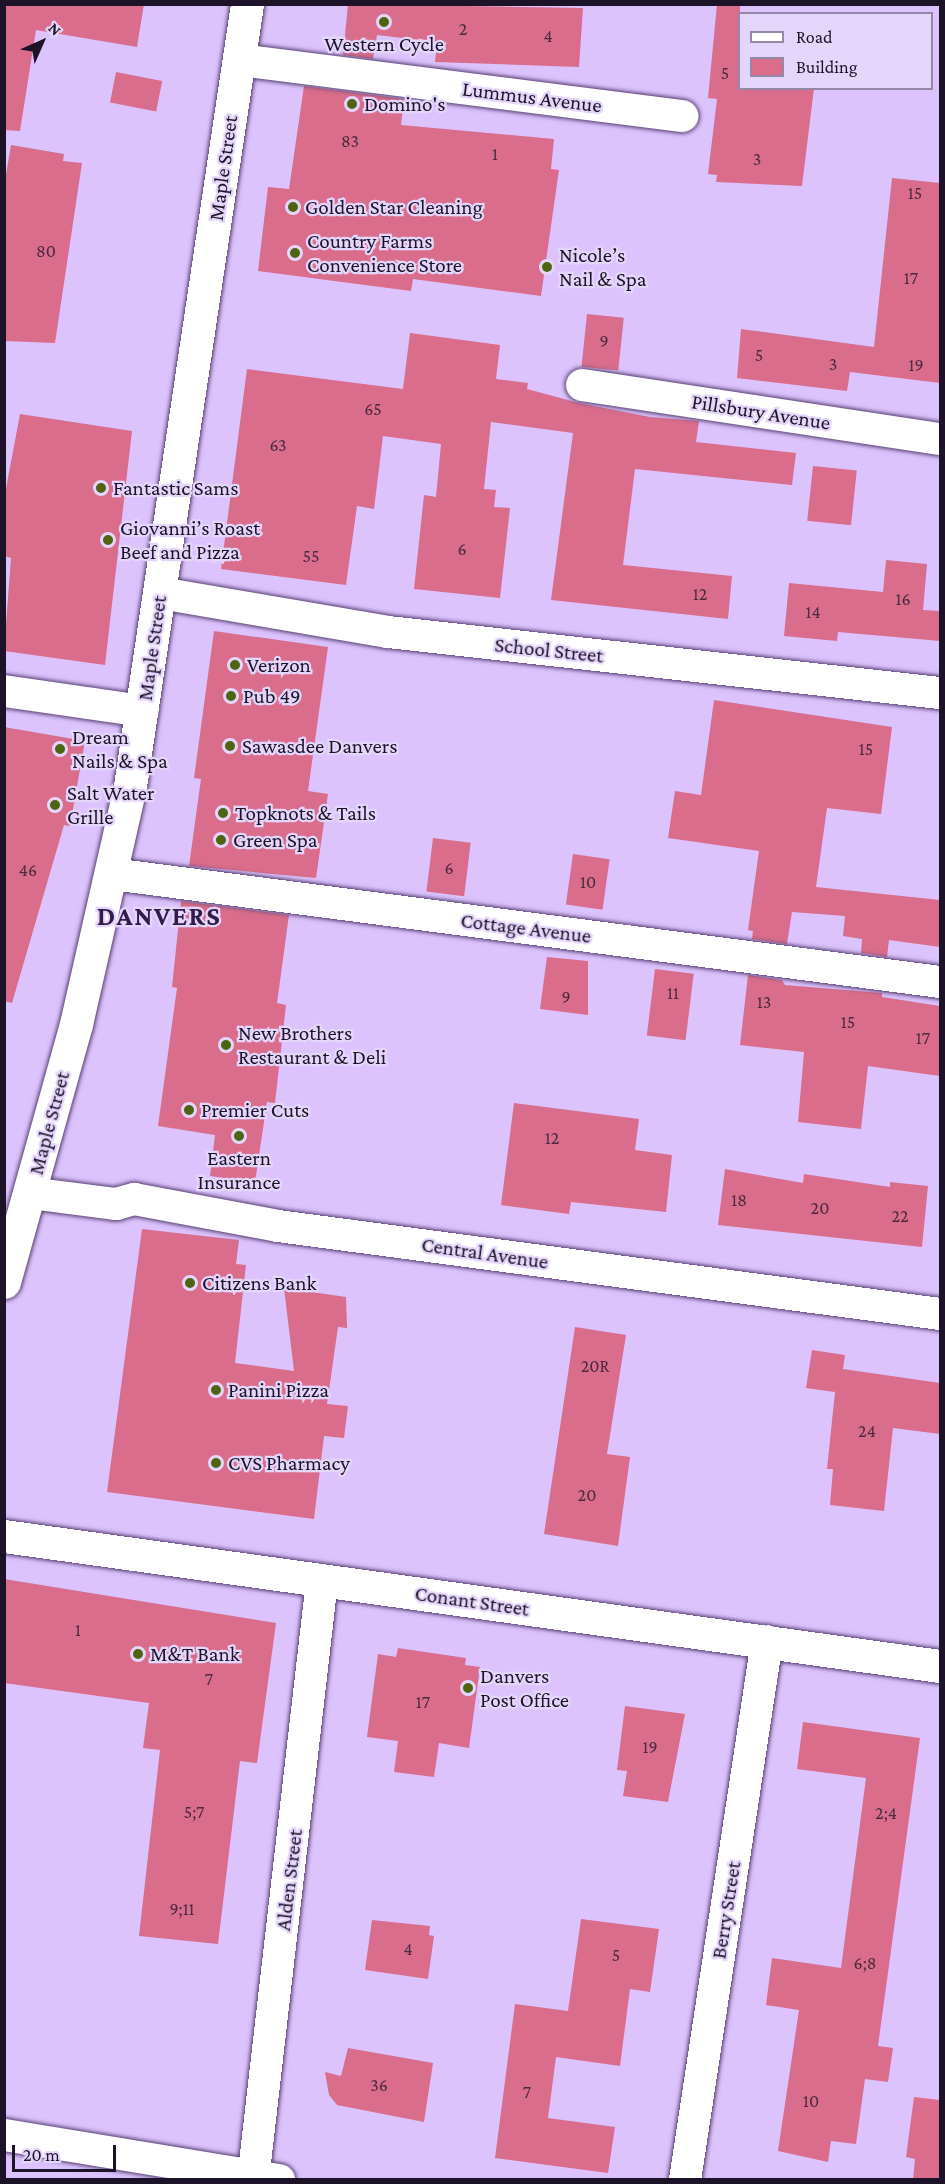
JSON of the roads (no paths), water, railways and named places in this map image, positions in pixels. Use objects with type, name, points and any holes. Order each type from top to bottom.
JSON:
[{"type":"main road","name":"Maple Street","points":[[4,1282],[30,1192],[112,874],[143,711],[247,4]]},
{"type":"main road","name":"Conant Street","points":[[4,1536],[940,1666]]},
{"type":"street","name":"Lummus Avenue","points":[[239,60],[682,116]]},
{"type":"street","name":"Pillsbury Avenue","points":[[582,385],[940,439]]},
{"type":"street","name":"School Street","points":[[160,593],[388,632],[940,693]]},
{"type":"street","points":[[4,691],[143,711]]},
{"type":"street","name":"Cottage Avenue","points":[[112,874],[940,982]]},
{"type":"street","name":"Central Avenue","points":[[30,1192],[116,1204],[134,1199],[278,1226],[940,1314]]},
{"type":"street","name":"Alden Street","points":[[262,2178],[322,1581]]},
{"type":"street","name":"Berry Street","points":[[685,2180],[767,1641]]},
{"type":"street","points":[[4,2135],[262,2178]]},
{"type":"place","name":"Western Cycle","points":[[384,22]]},
{"type":"place","name":"Domino's","points":[[352,104]]},
{"type":"place","name":"Golden Star Cleaning","points":[[293,207]]},
{"type":"place","name":"Country Farms Convenience Store","points":[[295,253]]},
{"type":"place","name":"Nicole’s Nail & Spa","points":[[547,267]]},
{"type":"place","name":"Fantastic Sams","points":[[101,488]]},
{"type":"place","name":"Giovanni’s Roast Beef and Pizza","points":[[108,540]]},
{"type":"place","name":"Verizon","points":[[235,665]]},
{"type":"place","name":"Pub 49","points":[[231,696]]},
{"type":"place","name":"Sawasdee Danvers","points":[[230,746]]},
{"type":"place","name":"Dream Nails & Spa","points":[[60,749]]},
{"type":"place","name":"Salt Water Grille","points":[[55,805]]},
{"type":"place","name":"Topknots & Tails","points":[[223,813]]},
{"type":"place","name":"Green Spa","points":[[221,840]]},
{"type":"place","name":"New Brothers Restaurant & Deli","points":[[226,1045]]},
{"type":"place","name":"Premier Cuts","points":[[189,1110]]},
{"type":"place","name":"Eastern Insurance","points":[[239,1136]]},
{"type":"place","name":"Citizens Bank","points":[[190,1283]]},
{"type":"place","name":"Panini Pizza","points":[[216,1390]]},
{"type":"place","name":"CVS Pharmacy","points":[[216,1463]]},
{"type":"place","name":"M&T Bank","points":[[138,1654]]},
{"type":"place","name":"Danvers Post Office","points":[[468,1688]]},
{"type":"district","name":"DANVERS","points":[[159,917]]}]
